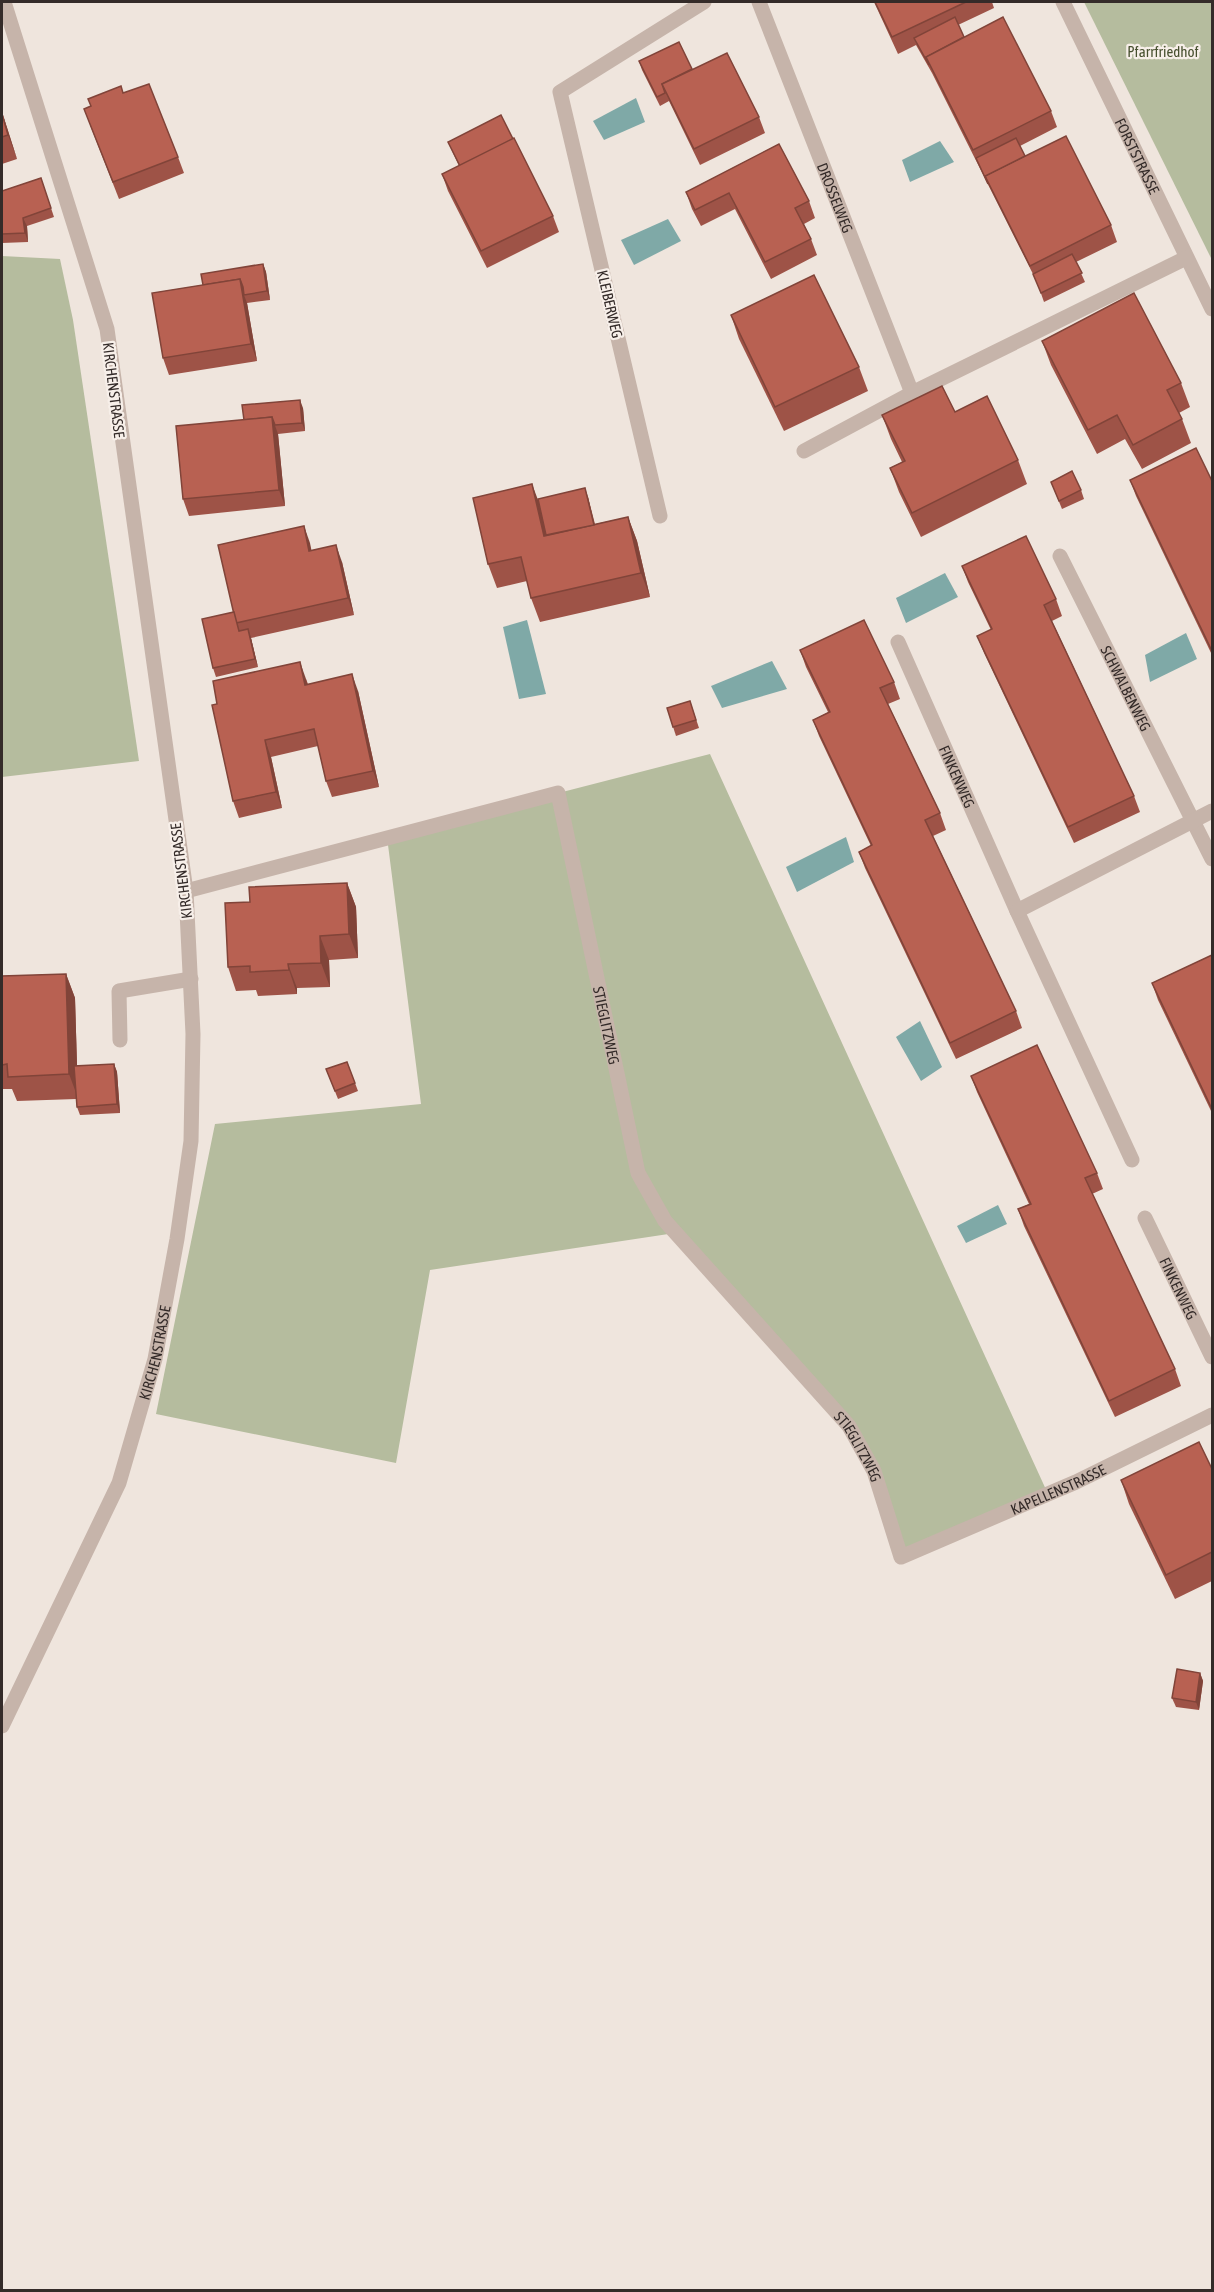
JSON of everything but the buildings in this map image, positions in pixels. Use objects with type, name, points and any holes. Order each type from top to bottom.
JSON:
[{"type":"street","name":"KIRCHENSTRASSE","points":[[2,1726],[118,1483],[155,1359],[177,1239],[191,1141],[193,1034],[186,891],[107,329],[4,2]]},
{"type":"street","name":"KLEIBERWEG","points":[[660,516],[560,92],[704,2]]},
{"type":"street","name":"DROSSELWEG","points":[[759,2],[912,393]]},
{"type":"street","name":"FORSTSTRASSE","points":[[1063,2],[1212,309]]},
{"type":"street","points":[[804,451],[912,393],[1186,258]]},
{"type":"street","name":"SCHWALBENWEG","points":[[1060,556],[1212,859]]},
{"type":"street","name":"FINKENWEG","points":[[898,642],[1017,911],[1132,1160]]},
{"type":"street","name":"STIEGLITZWEG","points":[[186,891],[558,793],[638,1173],[665,1221],[849,1426],[874,1471],[901,1557]]},
{"type":"street","points":[[1017,911],[1212,811]]},
{"type":"street","points":[[120,1040],[119,991],[190,979]]},
{"type":"street","name":"FINKENWEG","points":[[1145,1218],[1212,1357]]},
{"type":"street","name":"KAPELLENSTRASSE","points":[[901,1557],[1076,1482],[1212,1415]]},
{"type":"green space","name":"Pfarrfriedhof","points":[[1084,2],[1212,2],[1212,260]]},
{"type":"green space","points":[[2,256],[60,259],[73,320],[139,761],[2,777]]},
{"type":"green space","points":[[710,754],[1048,1494],[901,1557],[849,1426],[675,1233],[430,1270],[396,1463],[156,1414],[215,1124],[421,1104],[387,837]]},
{"type":"water","points":[[636,98],[645,122],[604,140],[593,121]]},
{"type":"water","points":[[940,141],[954,162],[910,182],[902,160]]},
{"type":"water","points":[[668,219],[681,241],[634,265],[621,240]]},
{"type":"water","points":[[945,573],[958,597],[906,623],[896,598]]},
{"type":"water","points":[[527,620],[546,694],[519,699],[503,627]]},
{"type":"water","points":[[1186,633],[1197,659],[1150,682],[1145,655]]},
{"type":"water","points":[[772,661],[787,689],[722,708],[711,686]]},
{"type":"water","points":[[846,837],[854,862],[797,892],[786,867]]},
{"type":"water","points":[[920,1021],[942,1067],[921,1081],[896,1037]]},
{"type":"water","points":[[998,1205],[1007,1224],[966,1243],[957,1226]]}]
